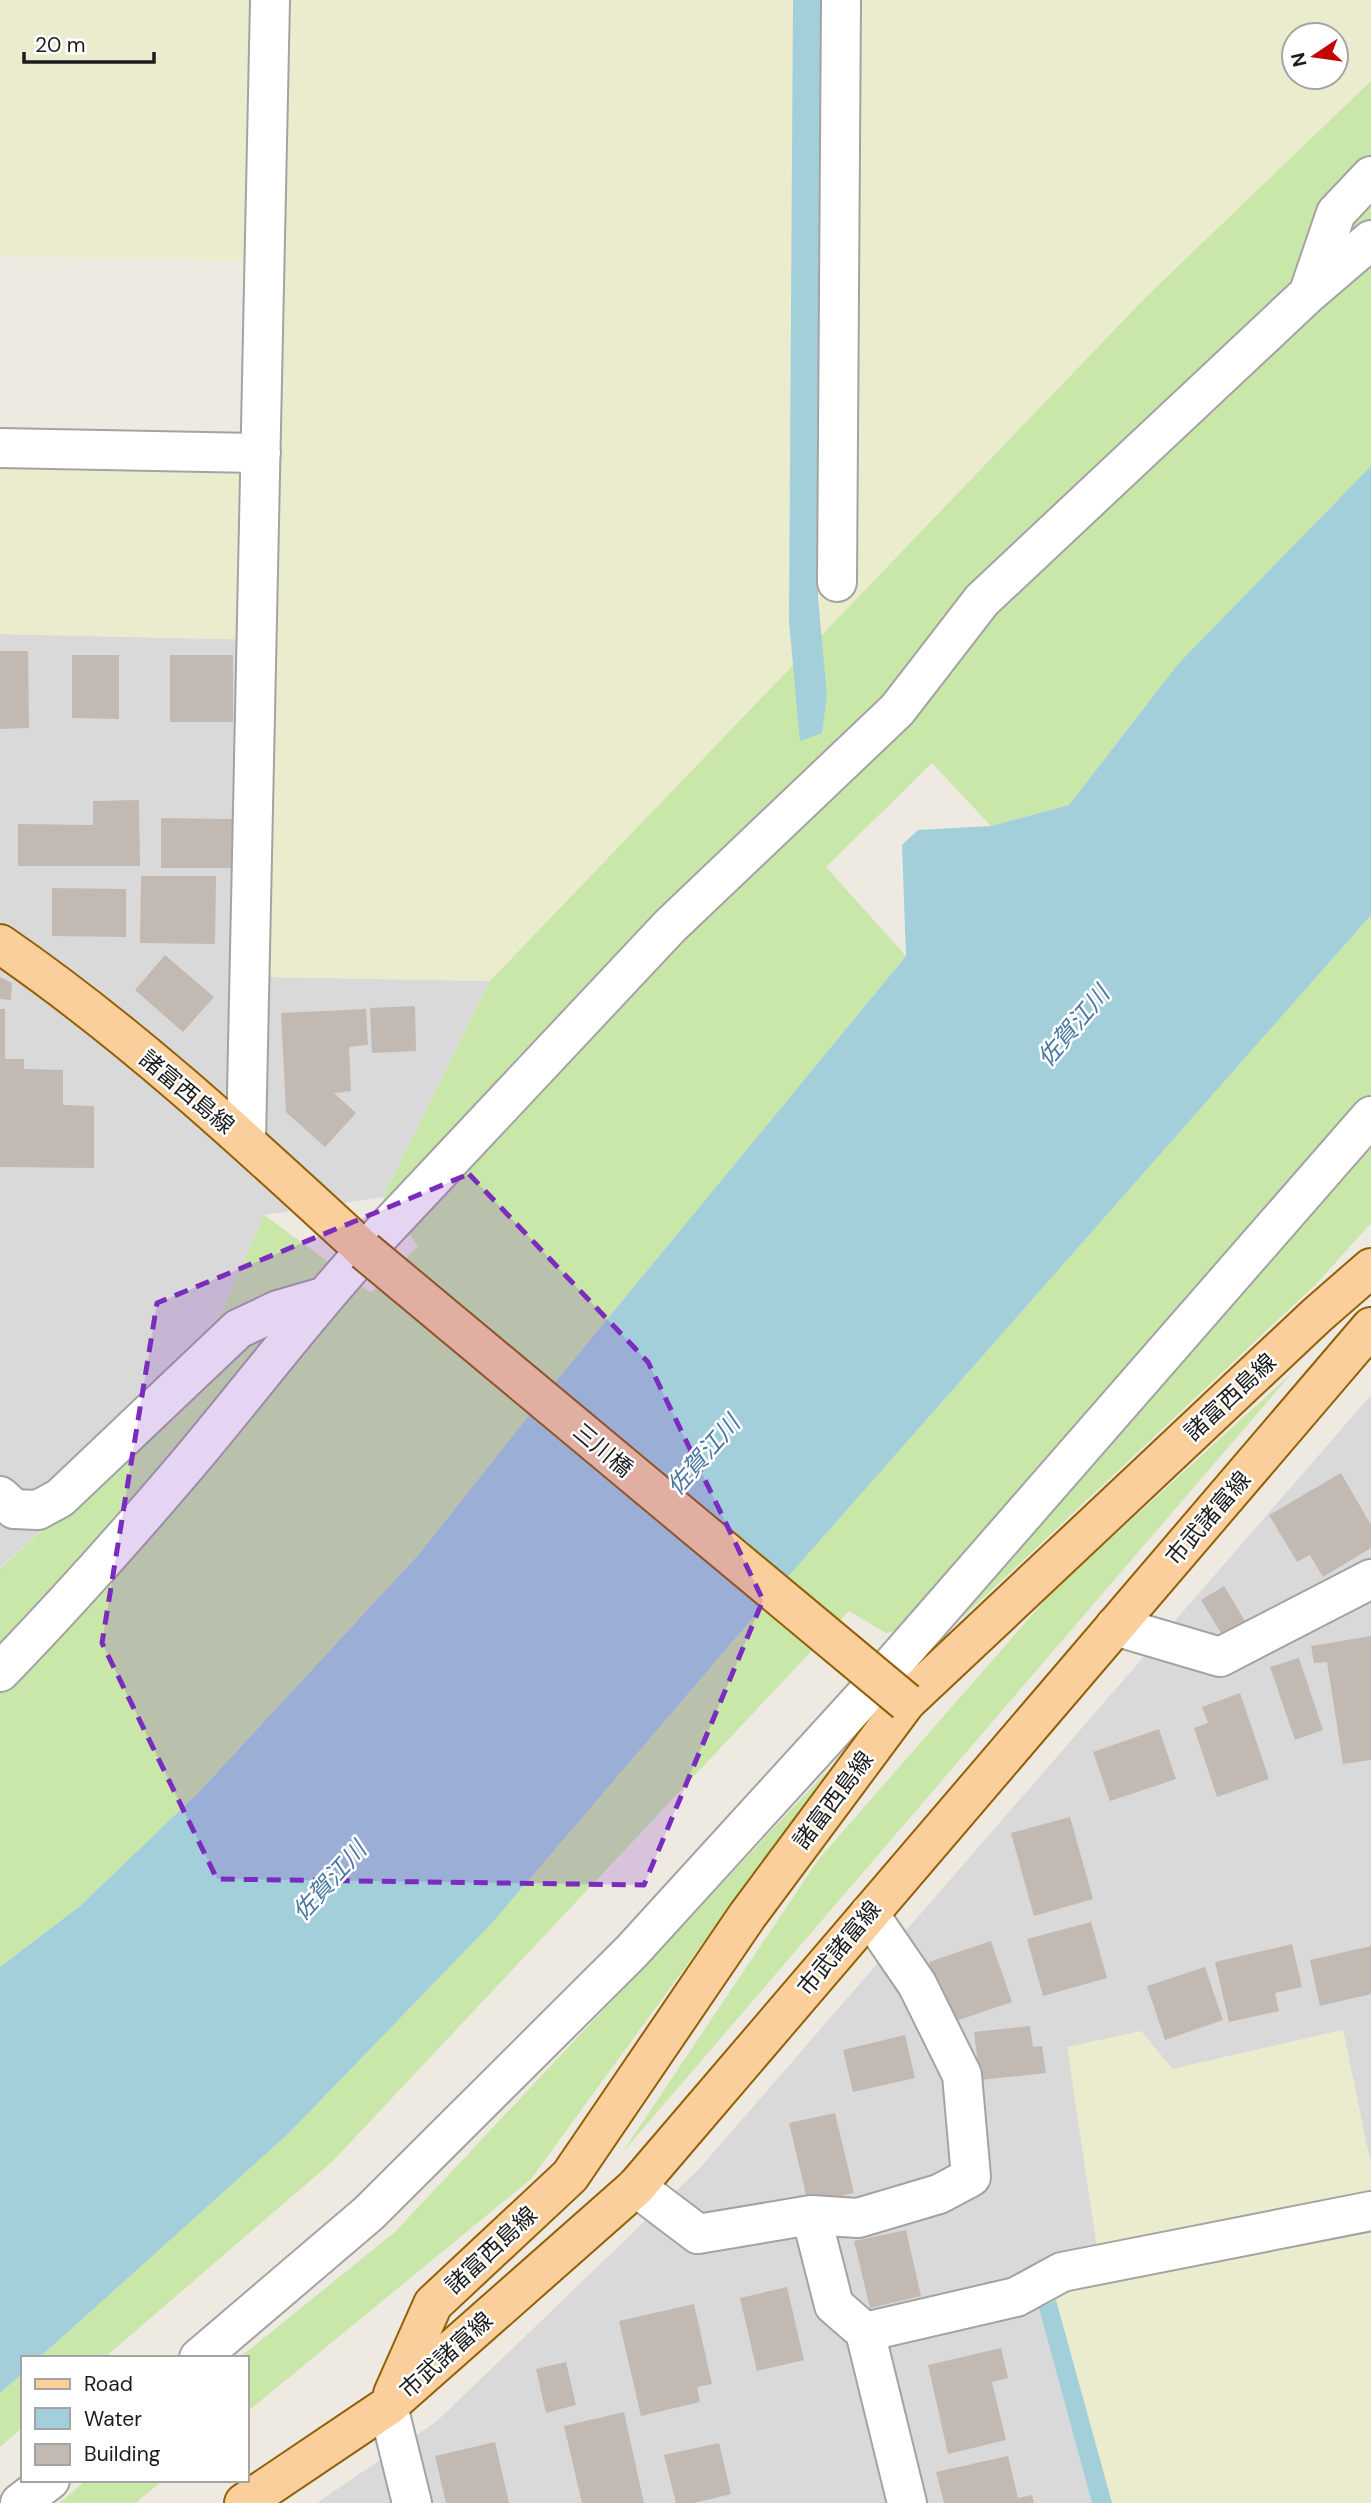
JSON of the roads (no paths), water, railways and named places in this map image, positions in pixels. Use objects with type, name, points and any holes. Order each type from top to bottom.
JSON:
[{"type":"main road","name":"諸富西島線","points":[[0,944],[68,991],[246,1141],[365,1251]]},
{"type":"main road","name":"三川橋","points":[[365,1251],[892,1691]]},
{"type":"main road","name":"諸富西島線","points":[[388,2406],[433,2304],[570,2176],[747,1916],[892,1691],[1371,1268]]},
{"type":"main road","name":"市武諸富線","points":[[244,2503],[388,2406],[636,2187],[1371,1327]]},
{"type":"street","points":[[246,1141],[270,0]]},
{"type":"street","points":[[837,582],[841,0]]},
{"type":"street","points":[[1309,293],[1336,213],[1371,176]]},
{"type":"street","points":[[0,1672],[65,1605],[191,1459],[323,1297],[365,1251],[670,926],[897,710],[982,600],[1309,293],[1371,240]]},
{"type":"street","points":[[0,448],[261,453]]},
{"type":"street","points":[[201,2356],[389,2194],[892,1691],[1371,1116]]},
{"type":"street","points":[[0,1496],[13,1509],[38,1510],[60,1498],[238,1329],[278,1310],[323,1297]]},
{"type":"street","points":[[1115,1626],[1220,1657],[1371,1578]]},
{"type":"street","points":[[636,2187],[698,2234],[811,2216],[858,2218],[939,2194],[971,2177],[962,2075],[917,1984],[869,1914]]},
{"type":"street","points":[[865,2332],[1016,2297],[1062,2272],[1371,2211]]},
{"type":"street","points":[[811,2216],[834,2305],[865,2332],[906,2503]]},
{"type":"street","points":[[388,2406],[412,2503]]},
{"type":"street","points":[[20,2503],[47,2482]]},
{"type":"water","points":[[793,0],[821,0],[818,597],[827,696],[822,733],[800,741],[789,622]]},
{"type":"water","name":"佐賀江川","points":[[1371,466],[1371,915],[786,1579],[492,1923],[288,2134],[41,2356],[21,2356],[21,2375],[0,2393],[0,1967],[80,1906],[200,1791],[420,1553],[553,1385],[906,956],[902,845],[918,830],[991,826],[1069,805],[1178,664]]},
{"type":"water","points":[[1056,2300],[1112,2503],[1092,2503],[1039,2308]]}]
